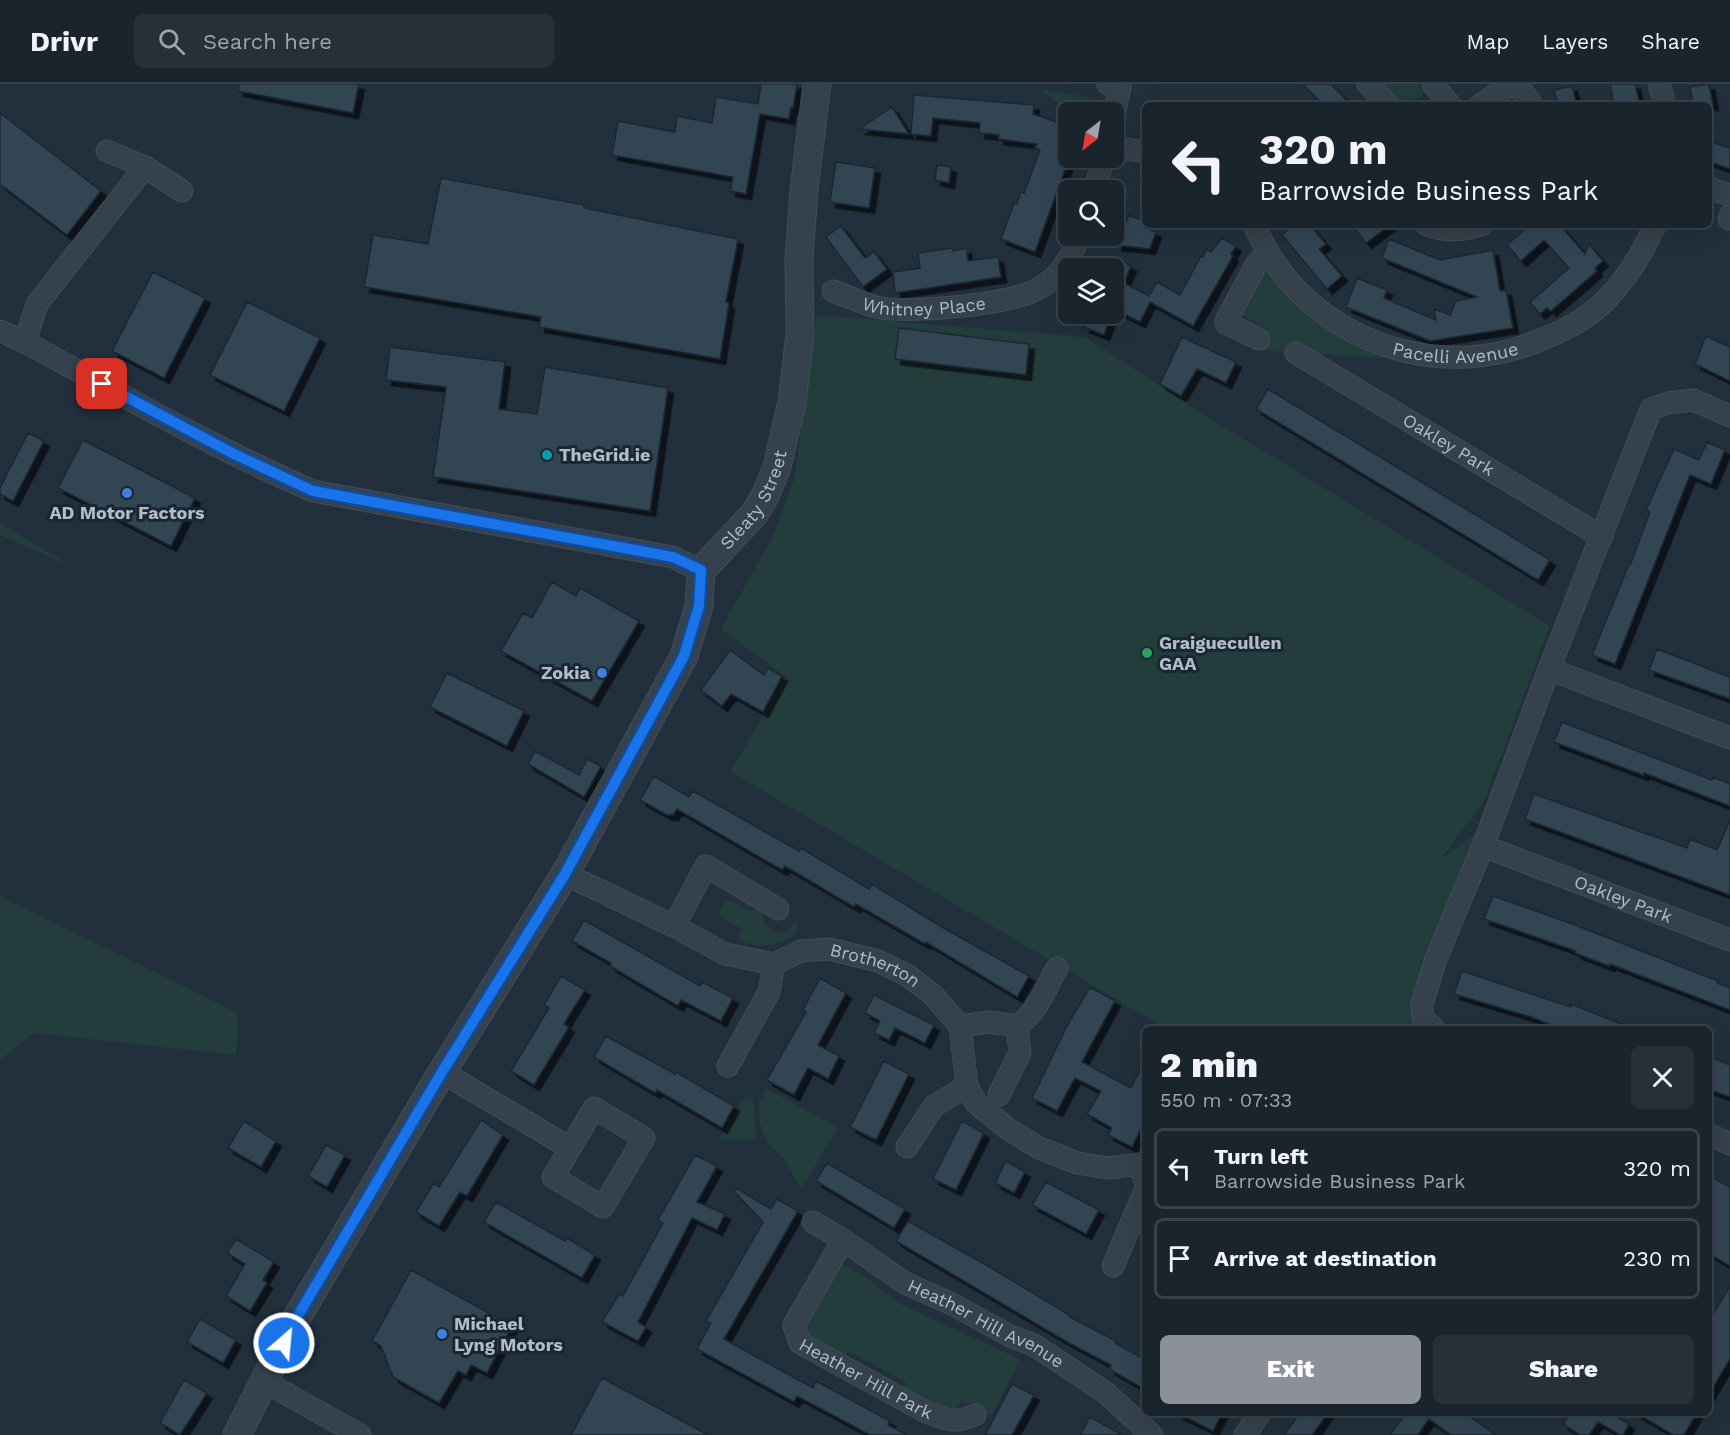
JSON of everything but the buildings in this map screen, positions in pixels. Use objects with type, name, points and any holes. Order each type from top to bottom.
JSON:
[{"type":"street","name":"Sleaty Street","points":[[701,570],[755,513],[777,467],[792,402],[800,334],[799,297],[804,190],[817,84]]},
{"type":"street","points":[[1368,84],[1385,102]]},
{"type":"street","points":[[1433,84],[1448,102]]},
{"type":"street","points":[[1485,102],[1512,84]]},
{"type":"street","points":[[1517,84],[1530,102]]},
{"type":"street","points":[[1659,84],[1664,102]]},
{"type":"street","points":[[1115,102],[1116,85]]},
{"type":"street","points":[[1124,149],[1142,152]]},
{"type":"street","points":[[107,152],[145,167],[182,191]]},
{"type":"street","points":[[25,342],[37,304],[145,167]]},
{"type":"street","points":[[1712,189],[1730,195]]},
{"type":"street","name":"Pacelli Avenue","points":[[1255,228],[1267,253],[1286,279],[1308,302],[1329,318],[1358,336],[1389,348],[1452,358],[1514,351],[1573,327],[1605,301],[1645,247],[1654,228]]},
{"type":"street","points":[[1435,228],[1455,231],[1468,228]]},
{"type":"street","name":"Whitney Place","points":[[833,291],[879,308],[922,310],[1018,297],[1042,287],[1067,264],[1075,246]]},
{"type":"street","points":[[1259,339],[1226,323],[1256,265],[1267,253]]},
{"type":"street","points":[[0,331],[25,342],[195,434],[313,491],[673,557],[701,570],[699,606],[684,656],[565,874],[442,1072],[293,1324],[237,1435]]},
{"type":"street","name":"Oakley Park","points":[[1296,353],[1602,537]]},
{"type":"street","points":[[1431,1026],[1424,1018],[1422,1004],[1436,959],[1483,846],[1549,669],[1651,409],[1668,403],[1693,400],[1730,416]]},
{"type":"street","points":[[1549,669],[1730,738]]},
{"type":"street","name":"Oakley Park","points":[[1483,846],[1730,940]]},
{"type":"street","points":[[674,926],[706,866],[778,909]]},
{"type":"street","points":[[565,874],[674,926],[725,954],[774,964],[769,992],[728,1066]]},
{"type":"street","name":"Brotherton","points":[[774,964],[801,951],[829,949],[878,961],[907,975],[933,995],[960,1026]]},
{"type":"street","points":[[1057,968],[1035,1009],[1027,1020],[1017,1026],[989,1022],[960,1026],[967,1086],[976,1103],[1008,1129],[1039,1148],[1077,1163],[1108,1168],[1142,1168]]},
{"type":"street","points":[[999,1095],[1020,1053],[1017,1026]]},
{"type":"street","points":[[442,1072],[570,1148]]},
{"type":"street","points":[[907,1147],[934,1106],[967,1086]]},
{"type":"street","points":[[594,1108],[645,1138],[603,1207],[553,1177],[570,1148],[594,1108]]},
{"type":"street","points":[[1712,1136],[1730,1144]]},
{"type":"street","points":[[1113,1266],[1142,1198]]},
{"type":"street","name":"Heather Hill Avenue","points":[[813,1222],[843,1240],[905,1284],[954,1305],[1010,1336],[1034,1345],[1106,1393],[1152,1435]]},
{"type":"street","name":"Heather Hill Park","points":[[843,1240],[794,1325],[800,1343],[926,1412],[956,1421],[975,1415]]},
{"type":"street","points":[[265,1382],[360,1435]]},
{"type":"street","points":[[1245,1435],[1258,1416]]},
{"type":"green space","points":[[1380,84],[1417,84],[1424,91],[1422,96],[1407,102],[1397,102]]},
{"type":"green space","points":[[1040,89],[1087,97],[1093,102],[1058,102]]},
{"type":"green space","points":[[1265,272],[1275,274],[1348,340],[1398,359],[1259,350],[1268,329],[1241,315],[1258,275]]},
{"type":"green space","name":"Graiguecullen GAA","points":[[817,315],[1085,337],[1219,424],[1550,626],[1485,799],[1441,859],[1476,834],[1446,909],[1420,1026],[1162,1026],[731,772],[785,676],[721,629],[772,538],[794,480]]},
{"type":"green space","points":[[0,523],[73,567],[0,535]]},
{"type":"green space","points":[[0,896],[238,1013],[236,1055],[33,1033],[0,1060]]},
{"type":"green space","points":[[726,899],[752,912],[759,900],[763,908],[763,922],[773,931],[787,931],[795,922],[797,915],[797,934],[768,945],[754,945],[737,940],[742,929],[718,915]]},
{"type":"green space","points":[[766,1088],[838,1128],[801,1189],[785,1160],[766,1141],[760,1123],[759,1104]]},
{"type":"green space","points":[[746,1095],[753,1099],[756,1140],[719,1139]]},
{"type":"green space","points":[[840,1263],[864,1276],[900,1304],[1021,1360],[991,1416],[962,1400],[953,1416],[902,1393],[906,1382],[848,1351],[843,1360],[805,1340],[804,1328]]},
{"type":"place","name":"TheGrid.ie","points":[[547,455]]},
{"type":"place","name":"AD Motor Factors","points":[[127,493]]},
{"type":"place","name":"Graiguecullen GAA","points":[[1147,653]]},
{"type":"place","name":"Zokia","points":[[602,673]]},
{"type":"place","name":"Michael Lyng Motors","points":[[442,1334]]},
{"type":"route","points":[[102,384],[234,454],[313,491],[673,557],[701,570],[699,606],[684,656],[565,874],[442,1072],[284,1343]]}]
